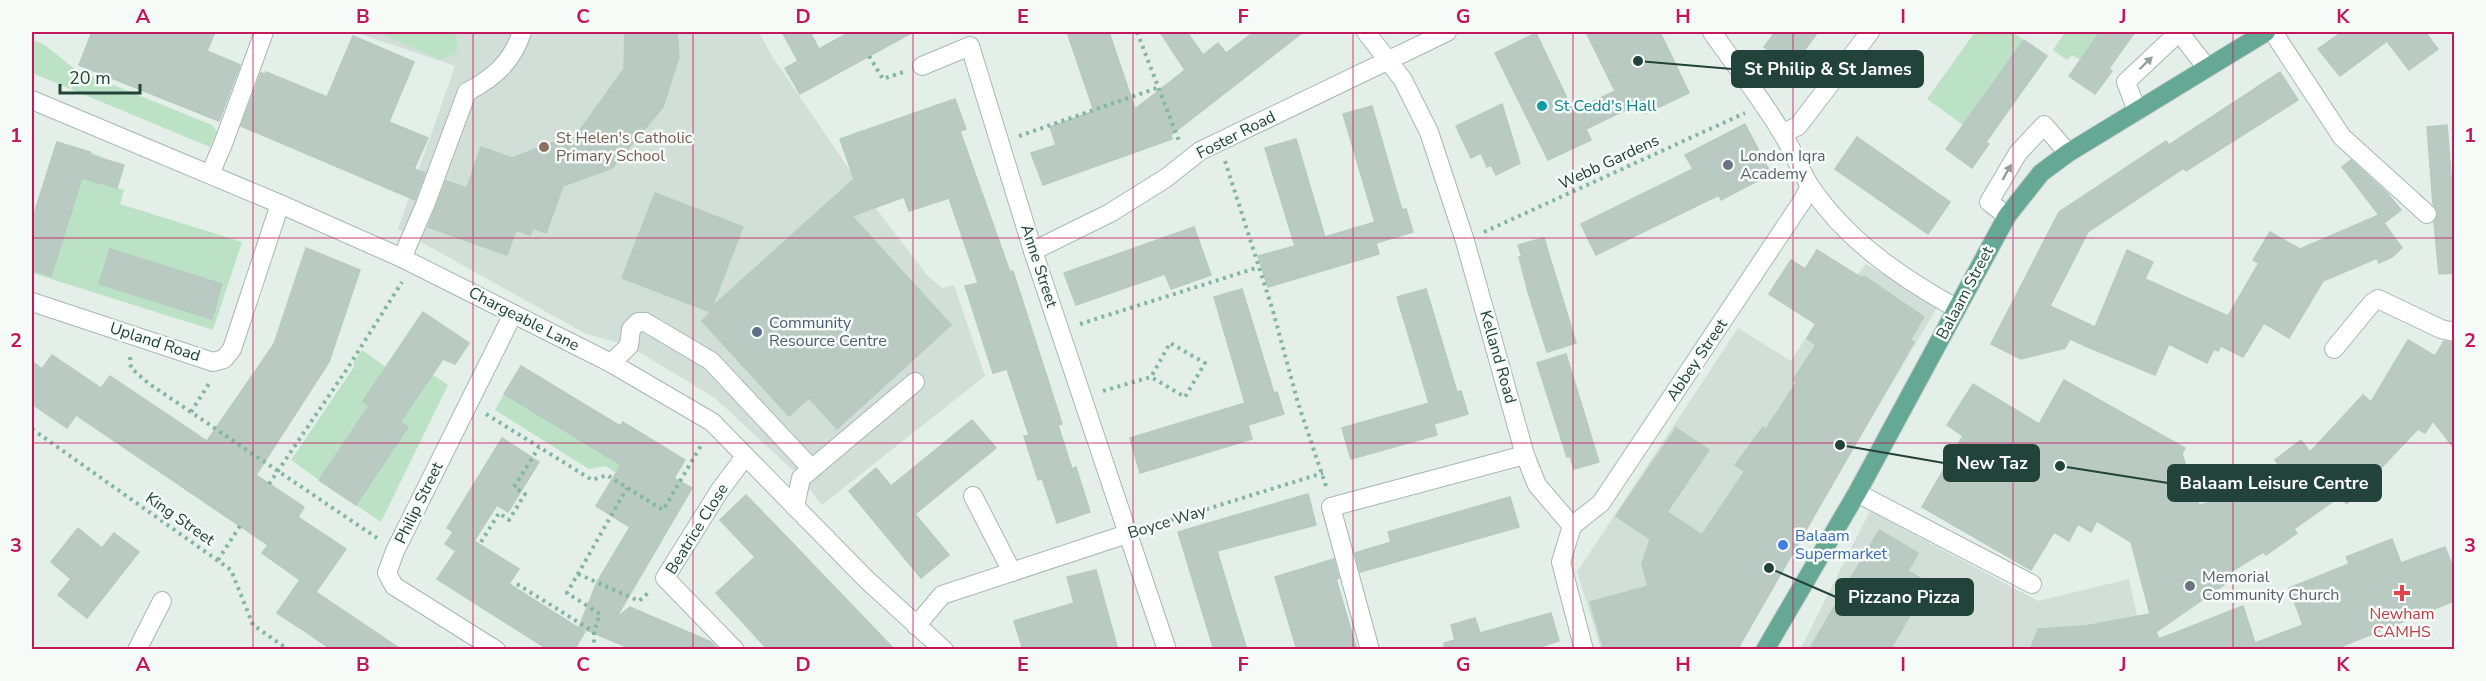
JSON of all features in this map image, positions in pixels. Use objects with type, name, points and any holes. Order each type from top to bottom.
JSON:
[{"type":"main road","name":"Balaam Street","points":[[1765,650],[1857,493],[2007,216],[2041,173],[2068,153],[2207,68],[2256,34]]},
{"type":"street","points":[[210,174],[264,32]]},
{"type":"street","points":[[408,261],[425,206],[467,92],[489,80],[496,73],[516,50],[522,32]]},
{"type":"street","name":"Kelland Road","points":[[1366,32],[1403,80],[1429,132],[1465,241],[1525,455],[1537,485],[1572,526]]},
{"type":"street","name":"Foster Road","points":[[1033,251],[1110,213],[1166,178],[1200,151],[1218,141],[1447,32]]},
{"type":"street","points":[[1712,32],[1783,133],[1810,186],[1841,224],[1880,260],[1923,290],[1956,308]]},
{"type":"street","points":[[1783,133],[1798,126],[1870,32]]},
{"type":"street","points":[[2137,111],[2126,82],[2179,32],[2207,68]]},
{"type":"street","points":[[2273,32],[2342,137],[2427,214]]},
{"type":"street","name":"Anne Street","points":[[922,66],[970,46],[1033,251],[1167,650]]},
{"type":"street","name":"Chargeable Lane","points":[[32,100],[210,174],[408,261],[611,363],[712,422],[744,458],[867,580],[944,650]]},
{"type":"street","points":[[2007,216],[1989,202],[2018,153],[2044,125],[2068,153]]},
{"type":"street","name":"Abbey Street","points":[[1572,526],[1602,503],[1803,200],[1810,186]]},
{"type":"street","name":"Upland Road","points":[[32,302],[213,362],[224,359],[232,349],[280,204]]},
{"type":"street","points":[[2334,349],[2372,303],[2378,299],[2431,324],[2454,332]]},
{"type":"street","name":"Philip Street","points":[[496,650],[394,586],[387,573],[395,551],[513,314]]},
{"type":"street","points":[[611,363],[629,346],[631,329],[638,322],[645,322],[711,361],[811,468]]},
{"type":"street","points":[[795,507],[801,478],[915,382]]},
{"type":"street","points":[[1370,650],[1331,507],[1525,455]]},
{"type":"street","name":"Beatrice Close","points":[[735,650],[665,578],[720,490],[744,458]]},
{"type":"street","points":[[1857,493],[2032,584]]},
{"type":"street","points":[[973,496],[1012,572]]},
{"type":"street","points":[[1572,526],[1561,562],[1584,650]]},
{"type":"street","name":"Boyce Way","points":[[916,626],[942,595],[1127,534]]},
{"type":"street","points":[[136,650],[162,601]]},
{"type":"path","points":[[1137,32],[1187,161]]},
{"type":"path","points":[[869,56],[883,79],[922,66]]},
{"type":"path","points":[[1000,142],[1157,88]]},
{"type":"path","name":"Webb Gardens","points":[[1465,241],[1762,105]]},
{"type":"path","points":[[1218,141],[1259,267],[1298,403],[1323,473],[1331,507]]},
{"type":"path","points":[[269,484],[408,261]]},
{"type":"path","points":[[1059,330],[1259,267]]},
{"type":"path","points":[[126,332],[131,368],[148,383],[395,551]]},
{"type":"path","points":[[1083,400],[1105,390],[1151,377],[1170,343],[1205,363],[1185,397],[1151,377]]},
{"type":"path","points":[[191,412],[211,380]]},
{"type":"path","points":[[469,403],[592,480],[607,475],[663,510],[698,450],[716,427]]},
{"type":"path","name":"King Street","points":[[32,429],[231,570],[253,625],[289,650]]},
{"type":"path","points":[[481,542],[499,513],[509,519],[525,494],[514,487],[539,447]]},
{"type":"path","name":"Boyce Way","points":[[1127,534],[1323,473]]},
{"type":"path","points":[[594,650],[594,632],[600,614],[567,593],[627,488]]},
{"type":"path","points":[[218,560],[240,526]]},
{"type":"path","points":[[578,574],[639,601],[665,578]]},
{"type":"path","points":[[517,584],[594,632]]},
{"type":"shaded area","points":[[354,32],[759,32],[772,56],[875,207],[926,274],[942,288],[954,285],[985,376],[822,505],[801,478],[715,398],[629,346],[584,333],[398,229],[455,66]]},
{"type":"shaded area","points":[[1866,264],[1938,306],[1735,649],[1601,649],[1577,572],[1738,328],[1791,361],[1823,310],[1842,294]]},
{"type":"shaded area","points":[[1870,511],[2038,601],[2129,579],[2142,638],[2152,650],[1800,650]]},
{"type":"green space","points":[[377,32],[448,32],[457,36],[457,53],[441,60]]},
{"type":"green space","points":[[1975,32],[2012,32],[2024,40],[1963,125],[1927,99]]},
{"type":"green space","points":[[2060,32],[2100,32],[2080,60],[2072,55],[2067,60],[2053,50],[2064,34]]},
{"type":"green space","points":[[32,39],[46,46],[76,70],[212,125],[217,132],[210,147],[32,73]]},
{"type":"green space","points":[[90,152],[111,161],[104,185],[124,190],[120,204],[242,242],[213,330],[32,273],[32,270],[51,276]],"holes":[[[110,249],[222,284],[212,319],[99,284]]]},
{"type":"green space","points":[[362,350],[386,367],[363,401],[369,406],[319,480],[291,460],[354,367],[353,364]]},
{"type":"green space","points":[[432,374],[448,385],[381,522],[356,505],[408,427],[400,422]]},
{"type":"green space","points":[[504,394],[603,455],[606,450],[661,499],[605,466],[589,469],[495,410]]},
{"type":"building","points":[[92,32],[215,32],[207,51],[240,65],[219,121],[79,65]]},
{"type":"building","points":[[625,32],[677,32],[679,57],[663,107],[612,168],[563,186],[546,233],[533,228],[530,235],[516,230],[507,255],[428,227],[446,181],[467,188],[481,147],[512,158],[578,133],[624,69]]},
{"type":"building","points":[[782,32],[810,32],[819,49],[850,32],[913,32],[800,94],[785,68],[798,61]]},
{"type":"building","points":[[1067,32],[1109,32],[1135,109],[1185,70],[1160,32],[1187,32],[1203,55],[1218,43],[1226,53],[1254,32],[1303,32],[1171,135],[1172,139],[1043,185],[1031,153],[1056,145],[1050,127],[1094,111]]},
{"type":"building","points":[[1586,32],[1660,32],[1689,93],[1645,114],[1640,104],[1615,115],[1586,129],[1591,140],[1548,160],[1495,53],[1536,33],[1573,111],[1615,91]]},
{"type":"building","points":[[1775,32],[1818,32],[1792,67],[1764,47]]},
{"type":"building","points":[[2100,32],[2135,32],[2109,68],[2112,71],[2095,94],[2069,76]]},
{"type":"building","points":[[2342,32],[2425,32],[2438,49],[2409,70],[2387,41],[2340,76],[2318,49]]},
{"type":"building","points":[[353,36],[414,62],[389,122],[428,138],[414,169],[425,173],[415,200],[241,126],[261,73],[266,72],[327,97]]},
{"type":"building","points":[[2024,40],[2047,56],[1986,142],[1989,144],[1972,168],[1946,149]]},
{"type":"building","points":[[2280,72],[2298,100],[2186,171],[2184,168],[2088,232],[2050,306],[2095,327],[2127,250],[2153,262],[2145,279],[2228,316],[2259,263],[2253,260],[2270,232],[2300,249],[2379,215],[2342,167],[2351,160],[2388,194],[2401,210],[2384,223],[2402,248],[2392,257],[2379,263],[2377,258],[2323,281],[2289,338],[2264,323],[2243,357],[2221,346],[2218,351],[2214,349],[2207,363],[2169,344],[2155,375],[2070,339],[2065,348],[2021,359],[1991,344],[2059,212],[2166,141],[2169,145]]},
{"type":"building","points":[[955,99],[966,129],[960,131],[1010,272],[1013,271],[1062,424],[1058,425],[1072,469],[1076,467],[1090,512],[1057,523],[1042,478],[1038,480],[1024,436],[1029,435],[1007,369],[993,373],[965,286],[978,283],[949,198],[909,211],[904,197],[852,216],[951,325],[837,429],[809,398],[789,416],[702,321],[711,312],[622,278],[655,193],[743,227],[712,307],[854,179],[840,139]]},
{"type":"building","points":[[1502,104],[1520,163],[1496,175],[1491,165],[1487,167],[1481,153],[1471,158],[1456,126]]},
{"type":"building","points":[[1372,106],[1402,210],[1406,209],[1413,232],[1376,243],[1379,254],[1268,287],[1258,256],[1295,246],[1265,148],[1296,139],[1325,237],[1375,222],[1343,114]]},
{"type":"building","points":[[1745,124],[1771,174],[1721,200],[1719,195],[1596,255],[1581,224],[1693,169],[1685,155]]},
{"type":"building","points":[[2447,125],[2454,214],[2454,273],[2439,274],[2434,222],[2438,211],[2433,204],[2427,127]]},
{"type":"building","points":[[1857,137],[1950,202],[1928,234],[1835,169]]},
{"type":"building","points":[[57,142],[90,152],[89,155],[124,165],[117,188],[82,178],[51,276],[32,270],[32,220]]},
{"type":"building","points":[[1194,227],[1211,275],[1171,289],[1165,274],[1076,305],[1064,273]]},
{"type":"building","points":[[1544,238],[1576,343],[1547,352],[1528,292],[1518,245]]},
{"type":"building","points":[[306,248],[360,270],[329,362],[256,475],[304,507],[298,517],[346,549],[316,592],[402,650],[332,650],[277,613],[300,580],[262,553],[268,545],[76,415],[67,428],[32,404],[32,361],[42,369],[52,355],[101,388],[110,376],[207,441],[274,344]]},
{"type":"building","points":[[110,249],[222,284],[212,319],[99,284]]},
{"type":"building","points":[[1817,250],[1862,278],[1864,276],[1924,317],[1910,340],[1914,342],[1737,650],[1604,650],[1590,602],[1648,586],[1642,564],[1650,539],[1616,516],[1676,428],[1709,450],[1667,512],[1702,535],[1745,471],[1735,465],[1763,427],[1766,429],[1797,382],[1793,380],[1816,345],[1807,339],[1816,324],[1769,294],[1791,260],[1805,269]]},
{"type":"building","points":[[1242,289],[1274,393],[1277,392],[1284,414],[1248,425],[1252,439],[1140,473],[1130,438],[1245,403],[1214,297]]},
{"type":"building","points":[[1426,289],[1457,392],[1461,391],[1468,414],[1434,424],[1437,435],[1351,459],[1342,428],[1429,403],[1397,297]]},
{"type":"building","points":[[423,312],[469,343],[455,364],[443,359],[400,422],[408,427],[356,505],[319,480],[369,406],[363,401]]},
{"type":"building","points":[[2408,340],[2435,356],[2444,341],[2454,343],[2454,448],[2433,421],[2425,433],[2418,429],[2347,504],[2339,497],[2294,529],[2297,533],[2266,555],[2263,552],[2232,571],[2234,578],[2156,632],[2159,639],[2243,606],[2255,643],[2303,625],[2289,588],[2349,564],[2346,557],[2392,539],[2401,563],[2445,547],[2454,570],[2454,601],[2333,650],[2030,650],[2038,629],[2085,626],[2150,614],[2131,542],[2097,521],[2091,532],[2078,524],[2069,541],[2054,532],[2031,570],[1922,507],[1963,436],[1947,425],[1973,384],[2039,424],[2064,380],[2185,448],[2182,454],[2199,505],[2229,498],[2278,464],[2275,460],[2301,440],[2310,452],[2363,395],[2371,402]]},
{"type":"building","points":[[1566,354],[1599,462],[1574,469],[1570,456],[1567,457],[1537,363]]},
{"type":"building","points":[[521,366],[620,426],[623,422],[685,460],[674,478],[692,488],[616,618],[630,607],[711,642],[719,650],[634,650],[579,627],[597,582],[630,527],[596,506],[621,465],[504,394]]},
{"type":"building","points":[[972,420],[996,448],[915,514],[949,555],[921,578],[849,491],[876,468],[891,486]]},
{"type":"building","points":[[502,438],[539,462],[508,512],[497,505],[474,541],[519,569],[509,584],[585,632],[574,650],[549,650],[437,579],[456,551],[445,544],[453,532],[447,528]]},
{"type":"building","points":[[1308,494],[1316,525],[1217,551],[1247,650],[1214,650],[1178,532]]},
{"type":"building","points":[[746,495],[895,650],[768,650],[716,593],[755,557],[720,520]]},
{"type":"building","points":[[1510,497],[1519,527],[1360,572],[1355,553],[1391,542],[1388,532]]},
{"type":"building","points":[[78,528],[102,548],[114,533],[139,552],[87,618],[58,595],[71,579],[51,562]]},
{"type":"building","points":[[1879,530],[1918,553],[1908,571],[1929,583],[1890,650],[1809,650]]},
{"type":"building","points":[[1334,559],[1339,578],[1336,579],[1357,650],[1297,650],[1275,577]]},
{"type":"building","points":[[1096,570],[1118,650],[1023,650],[1014,621],[1074,603],[1067,577]]},
{"type":"building","points":[[1551,613],[1559,641],[1530,650],[1445,650],[1444,643],[1455,640],[1451,625],[1475,618],[1480,633]]},
{"type":"place","name":"St Philip & St James","points":[[1638,61]]},
{"type":"place","name":"St Cedd's Hall","points":[[1542,106]]},
{"type":"place","name":"St Helen's Catholic Primary School","points":[[544,147]]},
{"type":"place","name":"London Iqra Academy","points":[[1728,165]]},
{"type":"place","name":"Community Resource Centre","points":[[757,332]]},
{"type":"place","name":"New Taz","points":[[1840,445]]},
{"type":"place","name":"Balaam Leisure Centre","points":[[2060,466]]},
{"type":"place","name":"Balaam Supermarket","points":[[1783,545]]},
{"type":"place","name":"Pizzano Pizza","points":[[1769,568]]},
{"type":"place","name":"Memorial Community Church","points":[[2190,586]]},
{"type":"place","name":"Newham CAMHS","points":[[2402,593]]}]
